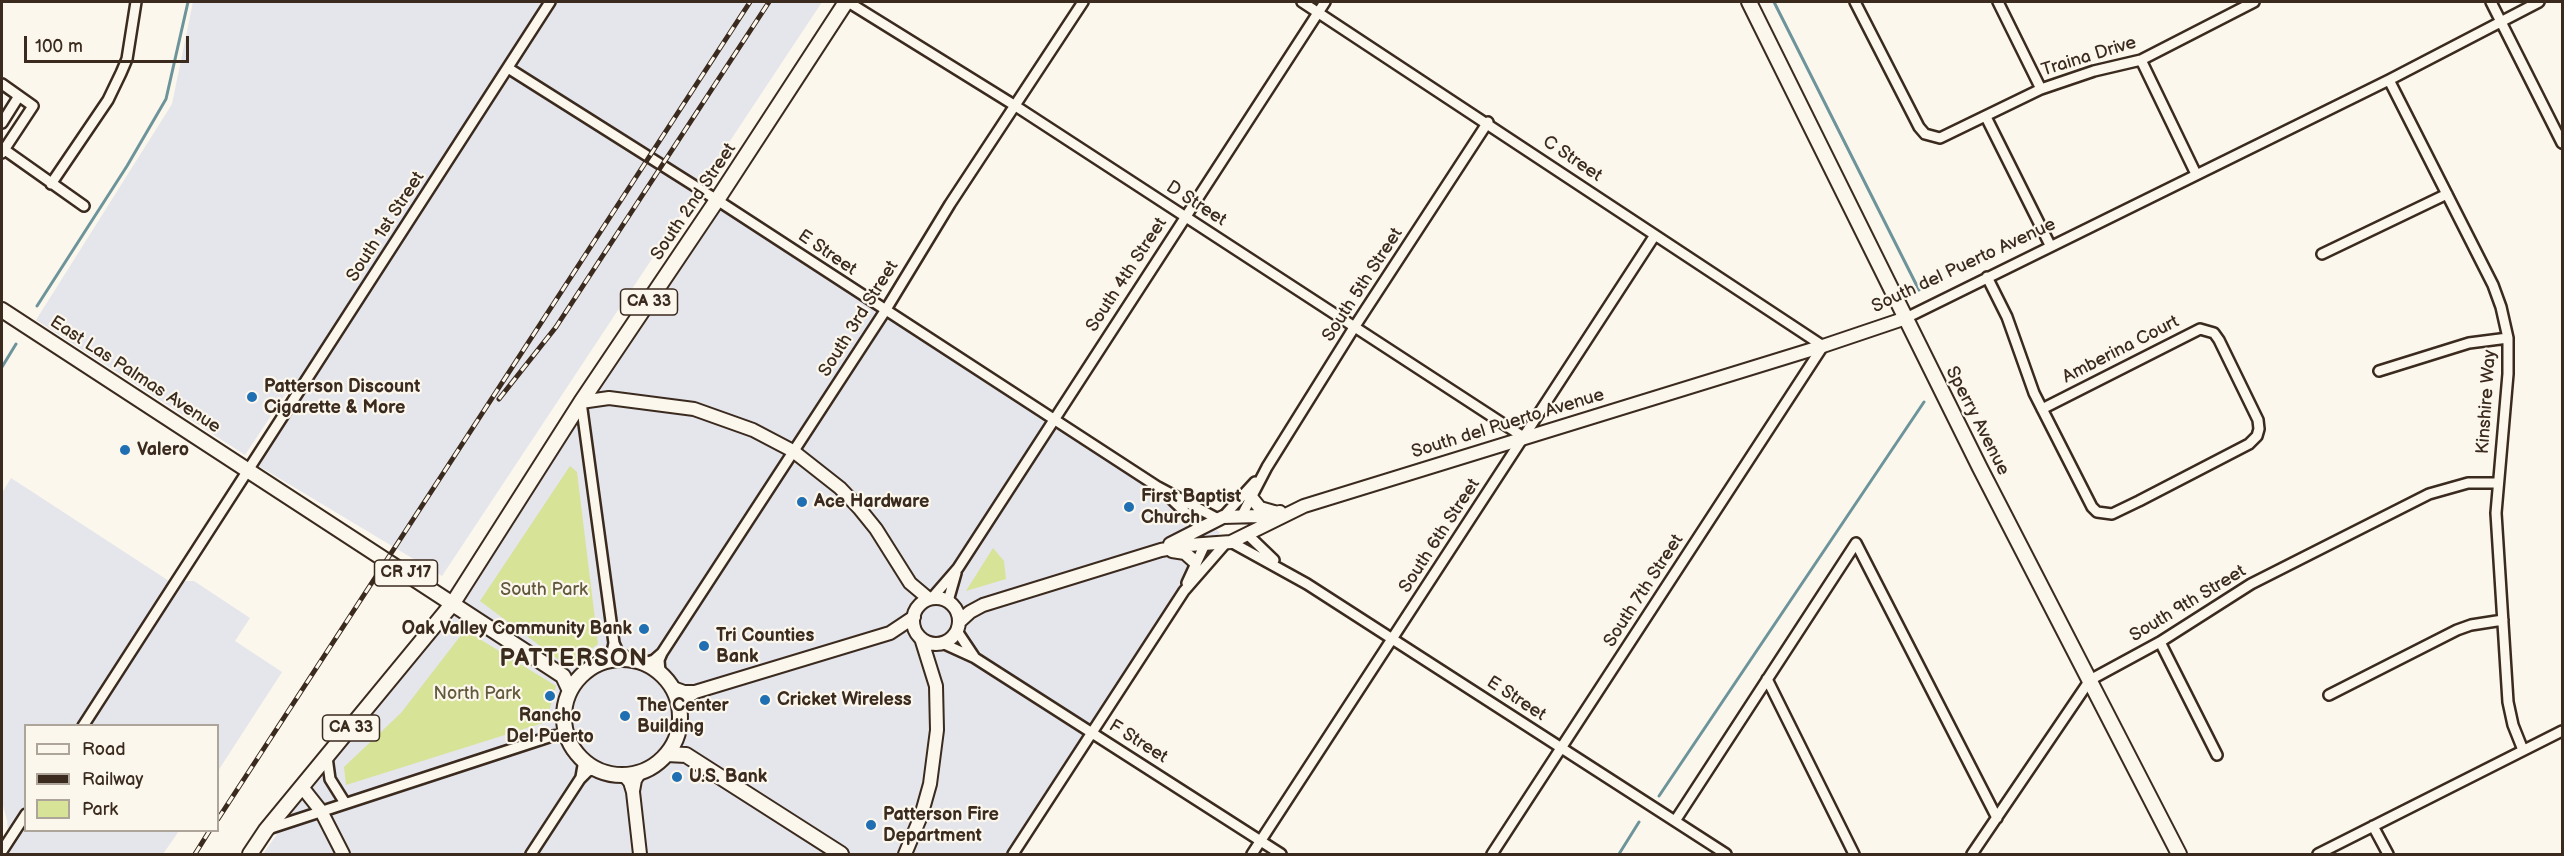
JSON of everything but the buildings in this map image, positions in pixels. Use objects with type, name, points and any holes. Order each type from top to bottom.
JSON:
[{"type":"main road","name":"South 2nd Street","points":[[453,603],[581,402],[847,2]]},
{"type":"main road","name":"Sperry Avenue","points":[[1749,2],[1906,318],[2179,855]]},
{"type":"main road","name":"East Las Palmas Avenue","points":[[2,310],[249,471]]},
{"type":"main road","name":"CR J17","points":[[249,471],[563,676]]},
{"type":"main road","name":"CA 33","points":[[250,855],[266,830],[453,603]]},
{"type":"main road","points":[[628,658],[645,663],[660,672],[673,688],[679,706],[676,738],[667,754],[659,762],[640,772],[624,775],[597,769],[584,760],[569,741],[564,711],[570,691],[581,675],[605,661],[628,658]]},
{"type":"main road","points":[[570,691],[563,676],[581,675]]},
{"type":"main road","points":[[676,738],[686,755],[841,855]]},
{"type":"main road","points":[[667,754],[686,755]]},
{"type":"street","points":[[51,184],[108,100],[121,73],[127,59],[136,2]]},
{"type":"street","name":"South 1st Street","points":[[84,724],[550,2]]},
{"type":"street","name":"D Street","points":[[847,2],[1014,105],[1524,438]]},
{"type":"street","name":"South 3rd Street","points":[[660,672],[659,660],[662,653],[885,311],[1014,105],[1083,2]]},
{"type":"street","name":"C Street","points":[[1302,2],[1488,122],[1823,346]]},
{"type":"street","name":"South 4th Street","points":[[930,599],[958,568],[1325,2]]},
{"type":"street","name":"Traina Drive","points":[[1855,2],[1919,128],[1933,137],[1945,137],[2041,89],[2094,70],[2141,60],[2254,2]]},
{"type":"street","points":[[1998,2],[2041,89]]},
{"type":"street","points":[[2491,2],[2562,143]]},
{"type":"street","name":"South del Puerto Avenue","points":[[1155,551],[1220,518],[1278,512],[1304,506],[1823,346],[1906,318],[2050,245],[2389,80],[2539,2]]},
{"type":"street","points":[[2141,60],[2196,174]]},
{"type":"street","name":"E Street","points":[[508,68],[717,200],[1158,487],[1220,518]]},
{"type":"street","name":"Kinshire Way","points":[[2389,80],[2493,285],[2508,338],[2508,374],[2496,513],[2508,702],[2513,725],[2523,750]]},
{"type":"street","points":[[2,84],[33,106],[2,151],[84,206]]},
{"type":"street","points":[[2,123],[19,96]]},
{"type":"street","points":[[1986,117],[2050,245]]},
{"type":"street","name":"South 5th Street","points":[[1243,517],[1267,467],[1355,326],[1488,122]]},
{"type":"street","points":[[2322,254],[2447,194]]},
{"type":"street","name":"South 6th Street","points":[[1252,855],[1655,235]]},
{"type":"street","points":[[1987,277],[2007,317],[2024,370],[2042,409]]},
{"type":"street","name":"Amberina Court","points":[[2196,330],[2208,330],[2219,340],[2258,420],[2257,436],[2249,444],[2139,501],[2112,514],[2100,513],[2092,507],[2042,409],[2196,330]]},
{"type":"street","points":[[2379,370],[2469,344],[2508,338]]},
{"type":"street","name":"South 7th Street","points":[[1492,855],[1823,346]]},
{"type":"street","points":[[628,658],[618,652],[614,643],[581,402],[609,398],[670,404],[694,409],[753,430],[794,451],[840,488],[876,529],[904,575],[917,591],[930,599],[951,604],[958,627],[953,637],[941,643],[931,643],[919,636],[890,633]]},
{"type":"street","name":"South 5th Street","points":[[1220,518],[1267,467]]},
{"type":"street","name":"South 9th Street","points":[[1972,855],[2090,680],[2160,642],[2252,584],[2429,494],[2469,483],[2497,483]]},
{"type":"street","name":"E Street","points":[[1158,487],[1200,527]]},
{"type":"street","points":[[1251,497],[1260,508],[1278,512]]},
{"type":"street","name":"South del Puerto Avenue","points":[[958,627],[970,612],[983,605],[1155,551],[1228,543],[1304,506]]},
{"type":"street","points":[[1243,517],[1248,534]]},
{"type":"street","points":[[1184,591],[1204,544],[1200,527]]},
{"type":"street","name":"E Street","points":[[1248,534],[1287,571]]},
{"type":"street","points":[[1013,855],[1184,591],[1228,543]]},
{"type":"street","name":"E Street","points":[[1228,543],[1287,571],[1726,855]]},
{"type":"street","points":[[1675,821],[1856,543],[1997,818]]},
{"type":"street","points":[[1155,551],[1185,553],[1195,562]]},
{"type":"street","name":"South 4th Street","points":[[951,604],[958,568]]},
{"type":"street","points":[[904,575],[919,636],[934,676]]},
{"type":"street","points":[[673,688],[684,692],[694,692],[890,633],[930,599]]},
{"type":"street","name":"South del Puerto Avenue","points":[[951,604],[983,605]]},
{"type":"street","points":[[2329,695],[2457,630],[2503,620]]},
{"type":"street","name":"F Street","points":[[958,627],[975,658]]},
{"type":"street","points":[[2160,642],[2217,755]]},
{"type":"street","points":[[605,661],[612,652],[614,643]]},
{"type":"street","points":[[905,855],[921,816],[935,758],[937,708],[934,676],[936,657],[941,643]]},
{"type":"street","name":"F Street","points":[[941,643],[975,658],[1281,855]]},
{"type":"street","name":"South 3rd Street","points":[[645,663],[654,660],[662,653]]},
{"type":"street","points":[[1767,680],[1854,855]]},
{"type":"street","points":[[679,706],[694,692]]},
{"type":"street","points":[[552,736],[565,724]]},
{"type":"street","points":[[2318,855],[2562,731]]},
{"type":"street","points":[[266,830],[552,736],[561,735],[569,741]]},
{"type":"street","points":[[327,757],[330,779],[345,803]]},
{"type":"street","points":[[580,779],[584,760]]},
{"type":"street","points":[[531,855],[580,779],[588,771],[597,769]]},
{"type":"street","points":[[633,792],[635,780],[640,772]]},
{"type":"street","points":[[624,775],[630,782],[633,792],[640,855]]},
{"type":"street","points":[[302,787],[321,811],[343,855]]},
{"type":"street","points":[[2,851],[24,817]]},
{"type":"street","points":[[2373,826],[2388,855]]},
{"type":"shaded area","points":[[193,2],[822,2],[442,576],[247,459],[295,390],[290,387],[245,455],[36,320],[172,104]]},
{"type":"shaded area","points":[[721,208],[1220,532],[1006,854],[263,854]]},
{"type":"shaded area","points":[[11,478],[169,581],[194,581],[250,618],[235,641],[282,672],[219,769],[219,724],[24,724],[24,832],[178,832],[163,854],[10,854],[7,820],[2,802],[2,493]]},
{"type":"green space","name":"South Park","points":[[570,466],[577,472],[598,644],[567,666],[480,601]]},
{"type":"green space","points":[[993,548],[1004,561],[1006,579],[966,591]]},
{"type":"green space","name":"North Park","points":[[465,630],[556,686],[546,722],[346,785],[344,767],[401,713]]},
{"type":"waterway","points":[[37,306],[127,166],[166,99],[188,2]]},
{"type":"waterway","points":[[1774,2],[1919,290]]},
{"type":"waterway","points":[[2,367],[16,344]]},
{"type":"waterway","points":[[1659,796],[1924,402]]},
{"type":"waterway","points":[[1619,854],[1639,822]]},
{"type":"railway","points":[[219,817],[750,2]]},
{"type":"railway","points":[[499,399],[556,327],[769,2]]},
{"type":"railway","points":[[195,854],[209,832]]},
{"type":"place","name":"Patterson Discount Cigarette & More","points":[[252,397]]},
{"type":"place","name":"Valero","points":[[125,450]]},
{"type":"place","name":"Ace Hardware","points":[[802,502]]},
{"type":"place","name":"First Baptist Church","points":[[1129,507]]},
{"type":"place","name":"Oak Valley Community Bank","points":[[644,629]]},
{"type":"place","name":"Tri Counties Bank","points":[[704,646]]},
{"type":"place","name":"Rancho Del Puerto","points":[[550,696]]},
{"type":"place","name":"Cricket Wireless","points":[[765,700]]},
{"type":"place","name":"The Center Building","points":[[625,716]]},
{"type":"place","name":"U.S. Bank","points":[[677,777]]},
{"type":"place","name":"Patterson Fire Department","points":[[871,825]]},
{"type":"district","name":"PATTERSON","points":[[574,660]]}]
